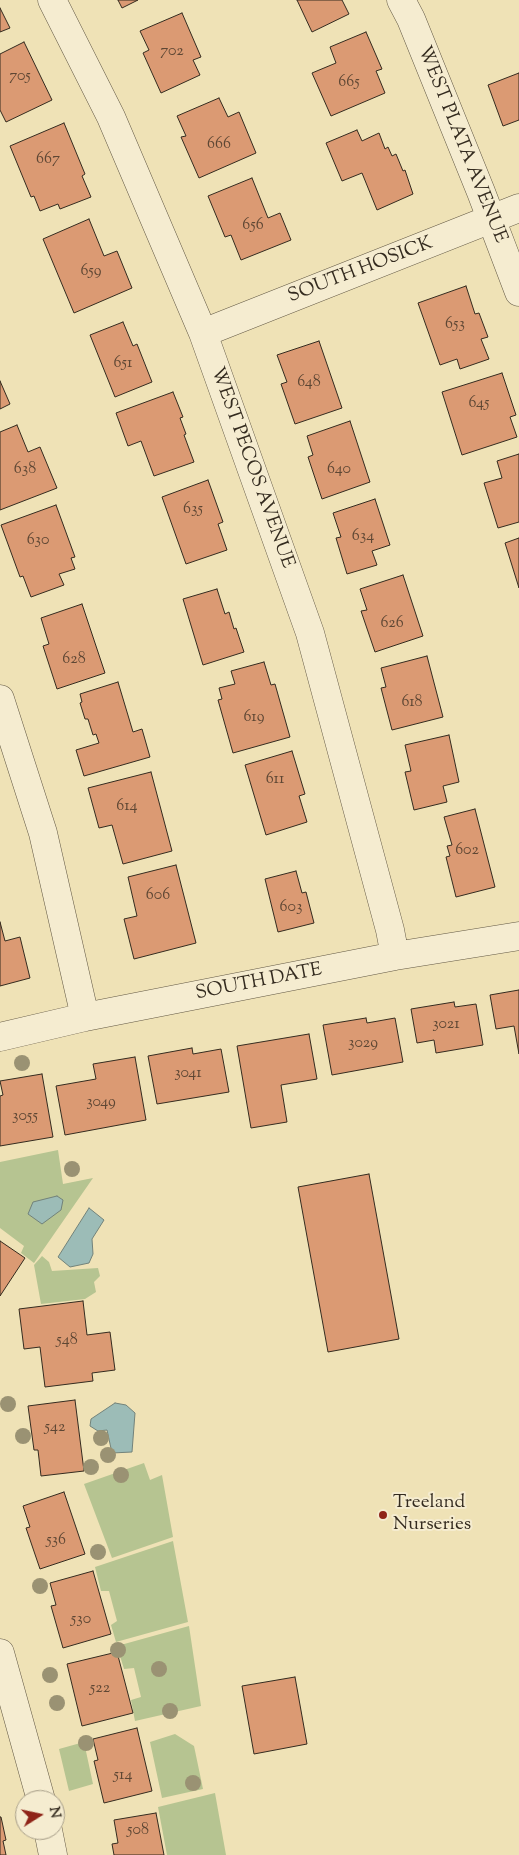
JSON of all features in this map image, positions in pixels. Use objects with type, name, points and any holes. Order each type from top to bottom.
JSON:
[{"type":"street","name":"WEST PECOS AVENUE","points":[[52,0],[111,117],[203,334],[310,633],[390,930],[395,956]]},
{"type":"street","name":"WEST PLATA AVENUE","points":[[401,0],[415,28],[519,292]]},
{"type":"street","name":"SOUTH HOSICK","points":[[203,334],[519,208]]},
{"type":"street","points":[[0,699],[43,834],[85,1017]]},
{"type":"street","name":"SOUTH DATE","points":[[0,1037],[85,1017],[395,956],[519,936]]},
{"type":"street","points":[[0,1653],[37,1790]]},
{"type":"street","points":[[50,1840],[52,1855]]},
{"type":"green space","points":[[58,1150],[63,1184],[93,1178],[34,1263],[21,1253],[24,1246],[0,1228],[0,1162]]},
{"type":"green space","points":[[42,1256],[49,1262],[52,1271],[98,1268],[100,1276],[94,1282],[96,1292],[85,1299],[41,1304],[34,1265]]},
{"type":"green space","points":[[144,1463],[150,1480],[162,1475],[173,1537],[112,1558],[84,1484]]},
{"type":"green space","points":[[173,1541],[188,1622],[116,1642],[111,1625],[117,1621],[109,1591],[101,1591],[95,1567]]},
{"type":"green space","points":[[189,1626],[201,1706],[135,1721],[131,1700],[141,1697],[134,1668],[124,1669],[117,1646]]},
{"type":"green space","points":[[175,1734],[194,1746],[203,1789],[162,1798],[150,1742]]},
{"type":"green space","points":[[84,1742],[93,1784],[69,1791],[59,1749]]},
{"type":"green space","points":[[215,1793],[226,1855],[167,1855],[158,1807]]},
{"type":"water","points":[[57,1196],[63,1200],[61,1210],[42,1224],[28,1214],[33,1202]]},
{"type":"water","points":[[89,1208],[104,1220],[92,1239],[93,1254],[89,1263],[70,1267],[58,1257]]},
{"type":"water","points":[[115,1403],[126,1405],[135,1413],[132,1452],[112,1453],[107,1430],[98,1431],[90,1426],[91,1419]]},
{"type":"building","points":[[118,0],[138,0],[122,8]]},
{"type":"building","points":[[297,0],[342,0],[349,14],[312,32]]},
{"type":"building","points":[[0,8],[10,28],[0,32]]},
{"type":"building","points":[[182,13],[201,57],[193,60],[200,75],[161,93],[143,53],[149,50],[140,31]]},
{"type":"building","points":[[366,32],[382,69],[376,71],[385,93],[331,116],[312,73],[336,63],[330,47]]},
{"type":"building","points":[[24,42],[52,100],[6,122],[0,110],[0,54]]},
{"type":"building","points":[[519,73],[519,120],[503,126],[488,85]]},
{"type":"building","points":[[219,98],[228,117],[239,112],[256,153],[199,178],[181,137],[186,136],[177,116]]},
{"type":"building","points":[[64,123],[85,174],[82,176],[91,197],[60,209],[58,204],[40,211],[34,196],[31,197],[10,146]]},
{"type":"building","points":[[357,130],[362,141],[379,133],[385,149],[388,147],[392,156],[396,154],[403,171],[405,170],[413,194],[377,210],[362,173],[342,181],[326,143]]},
{"type":"building","points":[[252,178],[268,218],[280,213],[291,240],[241,260],[231,235],[225,237],[208,196]]},
{"type":"building","points":[[89,219],[104,256],[117,251],[132,288],[74,313],[43,239]]},
{"type":"building","points":[[466,286],[475,314],[479,313],[488,337],[481,339],[489,359],[460,369],[457,359],[440,365],[418,303]]},
{"type":"building","points":[[123,322],[133,346],[137,344],[152,382],[115,397],[90,335]]},
{"type":"building","points":[[319,341],[342,408],[295,424],[281,384],[287,382],[277,355]]},
{"type":"building","points":[[502,373],[516,415],[510,417],[517,437],[462,455],[442,392]]},
{"type":"building","points":[[0,381],[10,404],[0,409]]},
{"type":"building","points":[[173,392],[183,417],[180,418],[186,434],[184,435],[194,462],[154,476],[141,441],[128,446],[116,413]]},
{"type":"building","points":[[350,421],[370,482],[322,499],[308,457],[313,455],[307,436]]},
{"type":"building","points":[[17,425],[28,452],[40,447],[57,488],[0,510],[0,432]]},
{"type":"building","points":[[519,454],[519,522],[498,528],[484,483],[502,478],[497,461]]},
{"type":"building","points":[[208,480],[223,522],[218,524],[227,550],[186,564],[162,497]]},
{"type":"building","points":[[375,499],[390,545],[372,551],[377,565],[347,574],[336,538],[341,537],[333,513]]},
{"type":"building","points":[[56,505],[75,557],[71,558],[75,569],[59,574],[64,585],[31,597],[23,576],[20,577],[1,525]]},
{"type":"building","points":[[519,538],[519,588],[505,543]]},
{"type":"building","points":[[403,575],[423,636],[375,652],[361,611],[367,610],[360,589]]},
{"type":"building","points":[[217,589],[225,614],[229,612],[244,652],[203,665],[183,599]]},
{"type":"building","points":[[82,604],[105,673],[57,689],[43,646],[49,644],[41,618]]},
{"type":"building","points":[[427,656],[443,717],[392,730],[381,688],[386,687],[381,668]]},
{"type":"building","points":[[264,662],[271,685],[275,684],[290,737],[233,753],[218,700],[222,699],[219,688],[235,684],[231,671]]},
{"type":"building","points":[[118,682],[133,732],[142,729],[150,757],[84,776],[76,750],[99,743],[96,734],[93,735],[88,719],[85,719],[80,703],[82,702],[80,694]]},
{"type":"building","points":[[449,735],[459,782],[443,786],[447,802],[414,810],[405,772],[411,771],[405,745]]},
{"type":"building","points":[[292,751],[305,794],[299,796],[307,822],[266,835],[245,765]]},
{"type":"building","points":[[151,772],[172,851],[123,864],[112,825],[99,828],[88,788]]},
{"type":"building","points":[[475,809],[495,887],[456,897],[446,857],[450,856],[447,846],[452,845],[444,817]]},
{"type":"building","points":[[176,865],[196,943],[134,959],[124,919],[137,916],[128,877]]},
{"type":"building","points":[[296,871],[302,893],[306,892],[314,923],[278,932],[265,879]]},
{"type":"building","points":[[0,922],[5,941],[20,937],[30,978],[0,986]]},
{"type":"building","points":[[519,990],[519,1054],[514,1026],[496,1029],[490,995]]},
{"type":"building","points":[[454,1002],[455,1007],[476,1004],[483,1045],[436,1053],[434,1040],[417,1043],[411,1009]]},
{"type":"building","points":[[366,1018],[367,1023],[395,1018],[403,1062],[332,1075],[323,1025]]},
{"type":"building","points":[[309,1034],[317,1079],[281,1085],[287,1122],[251,1128],[237,1046]]},
{"type":"building","points":[[192,1048],[193,1054],[221,1049],[229,1092],[157,1104],[148,1056]]},
{"type":"building","points":[[135,1057],[146,1120],[65,1135],[56,1086],[96,1079],[93,1064]]},
{"type":"building","points":[[42,1074],[53,1137],[0,1146],[0,1096],[3,1095],[0,1081]]},
{"type":"building","points":[[369,1174],[399,1339],[328,1352],[298,1187]]},
{"type":"building","points":[[0,1241],[25,1258],[0,1296]]},
{"type":"building","points":[[83,1301],[87,1335],[110,1332],[115,1370],[92,1373],[93,1381],[45,1387],[40,1347],[24,1349],[19,1309]]},
{"type":"building","points":[[75,1400],[84,1471],[41,1476],[38,1450],[34,1450],[28,1406]]},
{"type":"building","points":[[64,1492],[85,1554],[40,1569],[26,1528],[30,1527],[23,1506]]},
{"type":"building","points":[[93,1571],[111,1634],[63,1648],[51,1606],[56,1605],[50,1583]]},
{"type":"building","points":[[117,1652],[133,1713],[82,1726],[67,1664]]},
{"type":"building","points":[[295,1677],[307,1744],[254,1754],[242,1686]]},
{"type":"building","points":[[137,1728],[152,1791],[104,1803],[94,1761],[98,1760],[93,1739]]},
{"type":"building","points":[[156,1813],[164,1855],[114,1855],[112,1844],[118,1843],[114,1820]]},
{"type":"building","points":[[0,1817],[6,1840],[3,1841],[6,1855],[0,1855]]},
{"type":"place","name":"Treeland Nurseries","points":[[383,1515]]}]
